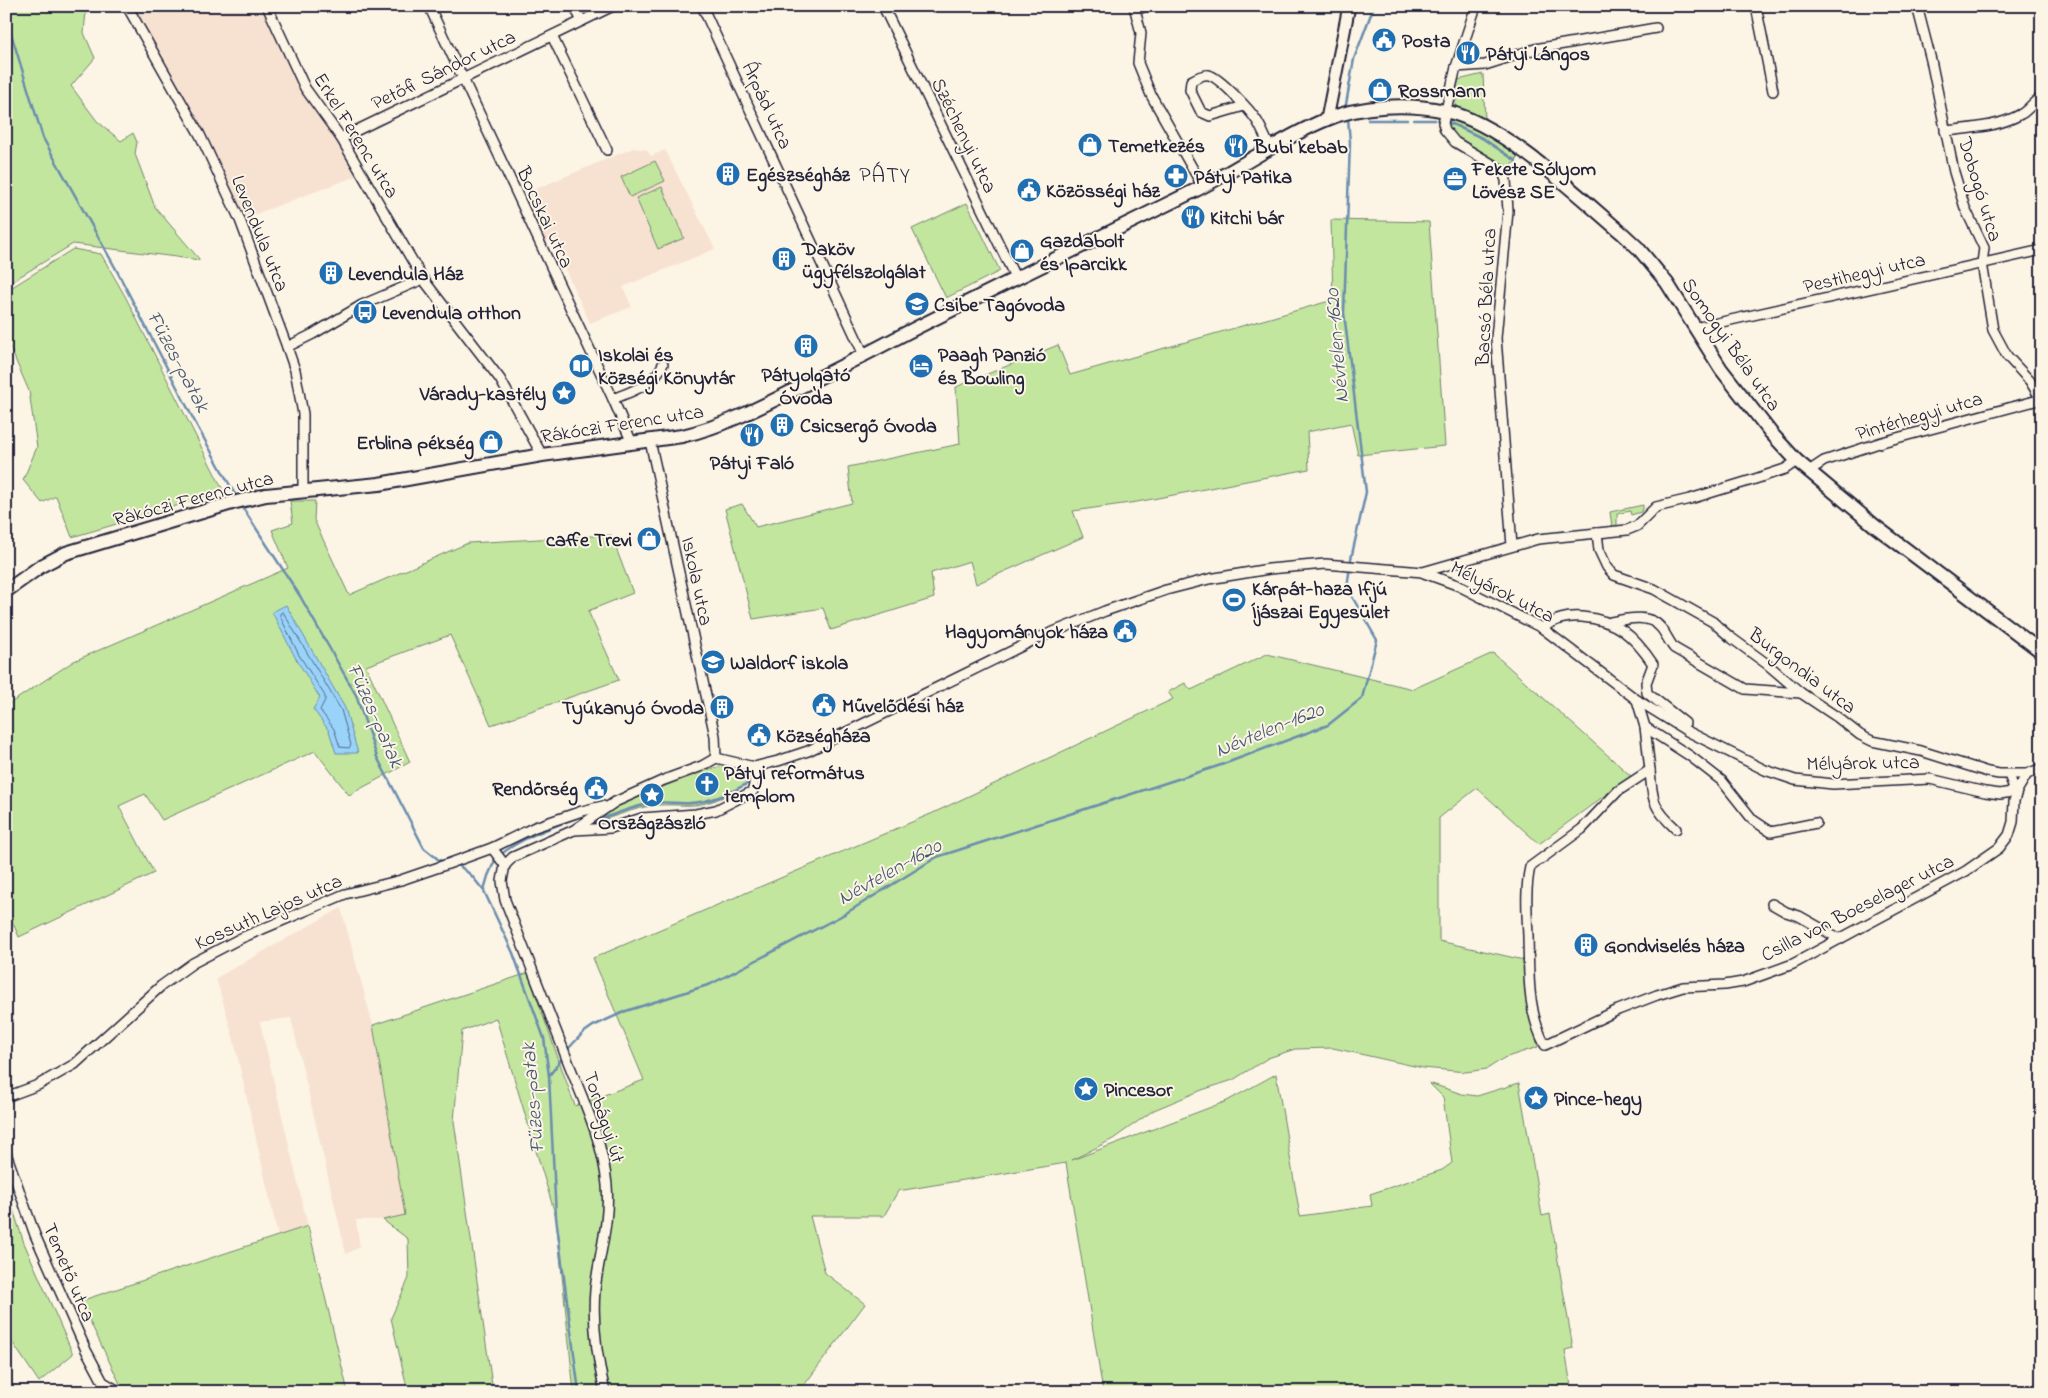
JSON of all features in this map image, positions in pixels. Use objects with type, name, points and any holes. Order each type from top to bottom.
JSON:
[{"type":"main road","name":"Somogyi Béla utca","points":[[1372,108],[1400,106],[1447,111],[1493,132],[1520,149],[1638,248],[1667,283],[1694,328],[1746,402],[1797,461],[1875,526],[2042,652]]},
{"type":"main road","name":"Rákóczi Ferenc utca","points":[[7,589],[66,553],[238,502],[275,494],[379,484],[542,455],[650,441],[696,433],[726,423],[1203,186],[1337,116],[1372,108]]},
{"type":"street","name":"Levendula utca","points":[[127,6],[200,135],[236,212],[287,347],[295,370],[303,414],[303,492]]},
{"type":"street","name":"Erkel Ferenc utca","points":[[267,6],[305,88],[341,138],[423,279],[500,379],[542,455]]},
{"type":"street","name":"Bocskai utca","points":[[429,6],[632,443]]},
{"type":"street","points":[[574,6],[582,21]]},
{"type":"street","name":"Petőfi Sándor utca","points":[[341,138],[613,6]]},
{"type":"street","name":"Árpád utca","points":[[702,6],[864,355]]},
{"type":"street","name":"Széchenyi utca","points":[[883,6],[1016,279]]},
{"type":"street","points":[[1146,6],[1135,8],[1141,33],[1138,62],[1151,95],[1203,186]]},
{"type":"street","points":[[1337,116],[1349,6]]},
{"type":"street","points":[[1447,111],[1456,67],[1476,6]]},
{"type":"street","points":[[1756,6],[1773,91]]},
{"type":"street","name":"Dobogó utca","points":[[1917,6],[1931,60],[1954,172],[1965,208],[1984,248],[1982,263],[1993,330],[2007,356],[2030,381],[2041,399]]},
{"type":"street","points":[[1456,67],[1484,65],[1535,49],[1656,28]]},
{"type":"street","points":[[552,36],[607,150]]},
{"type":"street","points":[[1244,106],[1210,116],[1205,115],[1190,90],[1191,81],[1199,76],[1208,75],[1215,78],[1244,106],[1256,120],[1271,149]]},
{"type":"street","points":[[1945,131],[1993,125],[2012,119],[2024,113],[2033,102],[2042,97]]},
{"type":"street","name":"Bacsó Béla utca","points":[[1447,111],[1443,123],[1445,130],[1455,142],[1502,170],[1506,180],[1508,211],[1496,338],[1512,546]]},
{"type":"street","name":"Pestihegyi utca","points":[[1694,328],[2042,250]]},
{"type":"street","points":[[287,347],[362,305],[423,279]]},
{"type":"street","points":[[613,400],[643,387],[658,373],[663,364]]},
{"type":"street","name":"Pintérhegyi utca","points":[[1809,471],[1824,461],[1882,442],[2041,399]]},
{"type":"street","name":"Iskola utca","points":[[650,441],[715,736],[716,758]]},
{"type":"street","points":[[716,758],[751,766],[778,761],[808,751],[1036,639],[1105,611],[1166,590],[1209,579],[1269,569],[1325,564],[1423,572],[1538,539],[1627,530],[1637,526],[1656,507],[1690,500],[1785,469],[1797,461]]},
{"type":"street","name":"Burgondia utca","points":[[1597,533],[1599,550],[1607,567],[1614,575],[1654,589],[1713,622],[1801,693],[1837,716],[1860,735],[1872,741],[1921,751],[1988,772],[2009,775],[2027,774]]},
{"type":"street","name":"Mélyárok utca","points":[[1423,572],[1457,585],[1542,628],[1637,700],[1687,731],[1765,770],[1795,780],[1833,784],[1930,779],[1985,792],[2000,794],[2018,791]]},
{"type":"street","points":[[1542,628],[1560,618],[1568,616],[1596,618],[1611,622],[1635,641],[1653,664],[1646,682],[1648,693],[1679,719],[1716,744]]},
{"type":"street","points":[[1611,622],[1628,618],[1650,620],[1660,627],[1674,648],[1746,688],[1801,693]]},
{"type":"street","points":[[1637,700],[1645,727],[1652,796],[1658,810],[1676,829]]},
{"type":"street","points":[[1645,727],[1690,756],[1722,781],[1754,820],[1771,832],[1816,823]]},
{"type":"street","name":"Kossuth Lajos utca","points":[[6,1097],[38,1085],[75,1064],[161,986],[193,964],[239,939],[345,894],[401,880],[492,848],[535,827],[582,811],[608,805],[664,780],[702,766],[716,758]]},
{"type":"street","name":"Kossuth Lajos utca","points":[[574,830],[611,828],[642,818],[696,814],[716,810],[753,791],[755,779],[751,766]]},
{"type":"street","points":[[2009,775],[2014,788],[2018,791],[2027,774],[2042,768]]},
{"type":"street","name":"Csilla von Boeselager utca","points":[[1650,770],[1618,791],[1565,844],[1530,867],[1527,891],[1530,989],[1537,1030],[1545,1045],[1618,1010],[1657,995],[1683,987],[1725,985],[1762,976],[1793,964],[1840,940],[1984,860],[1999,848],[2009,835],[2015,810],[2014,801],[2018,791]]},
{"type":"street","name":"Kossuth Lajos utca","points":[[505,865],[513,857],[574,830],[608,805]]},
{"type":"street","points":[[492,848],[505,865]]},
{"type":"street","name":"Torbágyi út","points":[[505,865],[502,881],[505,900],[599,1144],[607,1185],[606,1234],[595,1290],[594,1318],[596,1346],[605,1392]]},
{"type":"street","points":[[1772,904],[1786,912],[1800,916],[1840,940]]},
{"type":"street","name":"Temető utca","points":[[6,1153],[35,1235],[86,1350],[103,1382],[120,1392]]},
{"type":"shaded area","points":[[147,6],[262,6],[296,80],[345,144],[362,174],[240,220],[131,13]]},
{"type":"shaded area","points":[[633,148],[647,150],[651,156],[665,150],[715,249],[623,287],[632,307],[590,323],[551,240],[543,243],[528,211],[533,208],[526,193]]},
{"type":"shaded area","points":[[341,908],[373,1025],[405,1215],[383,1220],[356,1220],[360,1247],[346,1254],[291,1018],[260,1022],[308,1226],[278,1236],[233,1037],[216,978]]},
{"type":"green space","points":[[6,6],[91,6],[86,11],[84,33],[95,58],[71,86],[97,121],[121,141],[133,133],[137,142],[135,154],[155,207],[200,260],[73,244],[6,285]]},
{"type":"green space","points":[[1483,74],[1485,120],[1455,108],[1458,80]]},
{"type":"green space","points":[[1452,120],[1478,129],[1517,153],[1516,162],[1505,167],[1470,149],[1455,137],[1450,129],[1447,121]]},
{"type":"green space","points":[[655,161],[665,181],[630,197],[621,177]]},
{"type":"green space","points":[[662,187],[684,238],[658,249],[636,198]]},
{"type":"green space","points":[[967,203],[1000,271],[946,298],[912,229]]},
{"type":"green space","points":[[1331,220],[1429,222],[1445,446],[1358,455],[1351,423],[1307,432],[1309,469],[1137,502],[1073,511],[1083,537],[976,584],[970,561],[931,573],[934,598],[831,630],[823,608],[753,619],[725,509],[742,504],[756,527],[852,503],[848,467],[960,444],[956,387],[1058,345],[1070,375],[1333,300]]},
{"type":"green space","points":[[73,249],[101,254],[125,296],[223,490],[158,512],[72,537],[56,496],[42,503],[23,480],[37,447],[29,391],[6,338],[6,291]]},
{"type":"green space","points":[[290,501],[315,501],[314,520],[349,595],[468,543],[611,535],[633,593],[588,611],[619,680],[491,725],[450,635],[366,666],[410,762],[349,795],[315,751],[162,820],[145,794],[119,806],[154,873],[19,937],[6,907],[6,706],[74,661],[288,568],[272,530],[293,523]]},
{"type":"green space","points":[[1643,505],[1641,512],[1631,515],[1630,511],[1617,514],[1617,526],[1612,527],[1610,512]]},
{"type":"green space","points":[[1493,653],[1631,776],[1539,844],[1477,788],[1439,818],[1439,941],[1524,960],[1527,1004],[1538,1047],[1504,1058],[1487,1069],[1466,1072],[1423,1068],[1333,1048],[1295,1049],[1268,1058],[1233,1080],[1202,1090],[1154,1110],[1113,1139],[1072,1160],[1227,1101],[1276,1074],[1300,1216],[1372,1206],[1370,1194],[1442,1170],[1452,1163],[1443,1097],[1429,1083],[1462,1094],[1477,1096],[1519,1083],[1542,1216],[1550,1214],[1573,1348],[1565,1350],[1572,1392],[1103,1392],[1066,1163],[898,1191],[884,1216],[810,1216],[825,1273],[865,1304],[799,1392],[574,1392],[556,1217],[496,1018],[462,1031],[454,1121],[493,1392],[408,1392],[391,1318],[409,1278],[408,1239],[383,1220],[405,1215],[373,1025],[528,973],[575,1106],[644,1080],[593,958],[933,813],[1173,699],[1168,692],[1185,683],[1191,690],[1267,654],[1413,689]]},
{"type":"green space","points":[[729,765],[741,773],[748,784],[716,800],[695,805],[651,806],[597,821],[590,822],[588,819],[700,771]]},
{"type":"green space","points":[[6,1188],[24,1243],[73,1354],[39,1382],[6,1333]]},
{"type":"green space","points":[[308,1226],[348,1392],[124,1392],[80,1301]]},
{"type":"water","points":[[286,605],[345,708],[358,753],[336,753],[329,731],[313,709],[320,698],[295,657],[272,612]]},
{"type":"waterway","name":"Névtelen-1620","points":[[1345,110],[1354,59],[1374,6]]},
{"type":"waterway","name":"Füzes-patak","points":[[6,17],[43,138],[116,269],[197,426],[237,498]]},
{"type":"waterway","name":"Névtelen-1620","points":[[567,1050],[583,1033],[593,1026],[626,1011],[711,984],[843,915],[937,857],[1221,765],[1328,725],[1362,698],[1377,640],[1347,588],[1351,559],[1366,492],[1344,313],[1350,142],[1348,118]]},
{"type":"waterway","points":[[1368,120],[1407,120]]},
{"type":"waterway","points":[[1414,120],[1435,120]]},
{"type":"waterway","points":[[1448,122],[1482,138],[1516,161]]},
{"type":"waterway","points":[[948,304],[989,285]]},
{"type":"waterway","name":"Füzes-patak","points":[[241,505],[300,596],[356,695],[377,757],[424,848],[439,860],[447,862]]},
{"type":"waterway","points":[[598,820],[648,804],[707,801],[730,793],[752,781]]},
{"type":"waterway","points":[[500,855],[526,838],[576,818]]},
{"type":"waterway","points":[[484,890],[496,858]]},
{"type":"waterway","name":"Füzes-patak","points":[[457,864],[471,875],[484,891],[513,953],[544,1038],[549,1076],[556,1217],[579,1392]]},
{"type":"waterway","name":"Névtelen-1620","points":[[549,1076],[563,1057]]},
{"type":"place","name":"Posta","points":[[1384,40]]},
{"type":"place","name":"Pátyi Lángos","points":[[1468,53]]},
{"type":"place","name":"Rossmann","points":[[1380,90]]},
{"type":"place","name":"Temetkezés","points":[[1090,145]]},
{"type":"place","name":"Bubi kebab","points":[[1236,146]]},
{"type":"place","name":"Egészségház","points":[[728,174]]},
{"type":"place","name":"Pátyi Patika","points":[[1176,176]]},
{"type":"place","name":"Fekete Sólyom Lövész SE","points":[[1455,179]]},
{"type":"place","name":"Közösségi ház","points":[[1029,190]]},
{"type":"place","name":"Kitchi bár","points":[[1193,217]]},
{"type":"place","name":"Gazdabolt és Iparcikk","points":[[1022,251]]},
{"type":"place","name":"Daköv ügyfélszolgálat","points":[[784,259]]},
{"type":"place","name":"Levendula Ház","points":[[331,273]]},
{"type":"place","name":"Csibe Tagóvoda","points":[[917,304]]},
{"type":"place","name":"Levendula otthon","points":[[365,312]]},
{"type":"place","name":"Pátyolgató Óvoda","points":[[806,346]]},
{"type":"place","name":"Iskolai és Községi Könyvtár","points":[[581,366]]},
{"type":"place","name":"Paagh Panzió és Bowling","points":[[921,366]]},
{"type":"place","name":"Várady-kastély","points":[[564,393]]},
{"type":"place","name":"Csicsergő Óvoda","points":[[782,425]]},
{"type":"place","name":"Pátyi Faló","points":[[752,435]]},
{"type":"place","name":"Erblina pékség","points":[[491,442]]},
{"type":"place","name":"caffe Trevi","points":[[649,539]]},
{"type":"place","name":"Kárpát-haza Ifjú Íjászai Egyesület","points":[[1234,600]]},
{"type":"place","name":"Hagyományok háza","points":[[1125,631]]},
{"type":"place","name":"Waldorf iskola","points":[[713,662]]},
{"type":"place","name":"Művelődési ház","points":[[824,705]]},
{"type":"place","name":"Tyúkanyó Óvoda","points":[[722,707]]},
{"type":"place","name":"Községháza","points":[[759,735]]},
{"type":"place","name":"Pátyi református templom","points":[[707,784]]},
{"type":"place","name":"Rendőrség","points":[[596,788]]},
{"type":"place","name":"Országzászló","points":[[652,795]]},
{"type":"place","name":"Gondviselés háza","points":[[1586,945]]},
{"type":"place","name":"Pincesor","points":[[1086,1089]]},
{"type":"place","name":"Pince-hegy","points":[[1536,1098]]},
{"type":"district","name":"PÁTY","points":[[885,174]]}]
